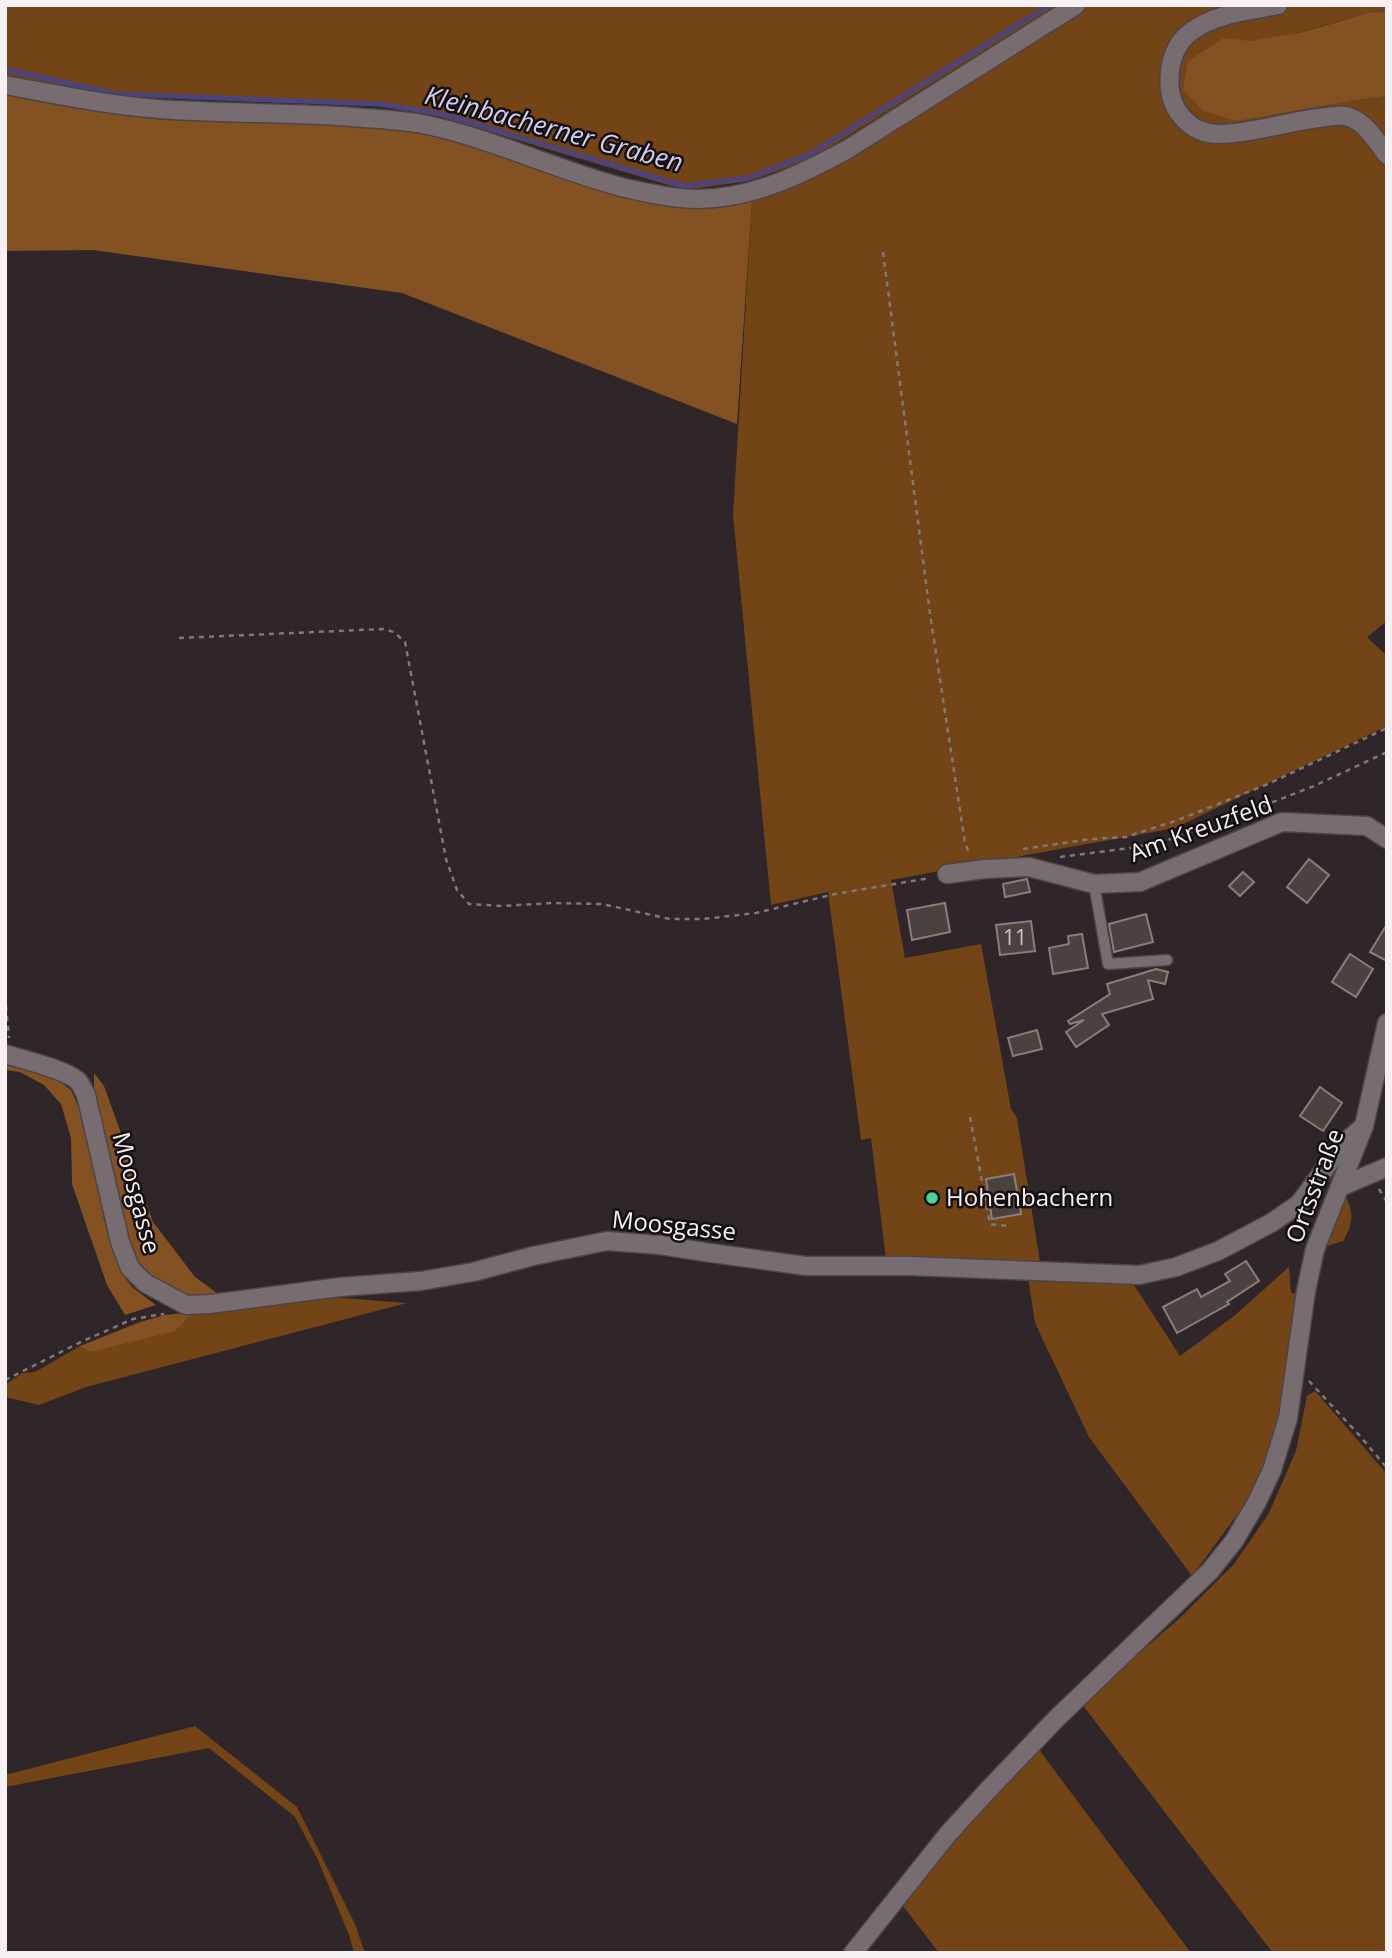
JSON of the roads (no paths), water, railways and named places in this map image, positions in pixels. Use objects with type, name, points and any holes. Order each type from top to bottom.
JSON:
[{"type":"street","points":[[5,85],[109,105],[385,119],[415,123],[458,133],[617,186],[682,199],[723,198],[770,185],[810,169],[848,149],[1076,5]]},
{"type":"street","points":[[1278,5],[1216,18],[1190,32],[1180,41],[1170,66],[1169,82],[1172,100],[1179,114],[1190,125],[1203,132],[1218,134],[1298,120],[1346,116],[1360,123],[1387,155]]},
{"type":"street","name":"Am Kreuzfeld","points":[[947,874],[1029,867],[1094,884],[1140,881],[1282,822],[1367,826],[1387,839]]},
{"type":"street","name":"Ortsstraße","points":[[853,1953],[948,1834],[989,1789],[1056,1719],[1210,1571],[1234,1541],[1257,1502],[1272,1470],[1289,1418],[1306,1291],[1315,1249],[1364,1126],[1387,1023]]},
{"type":"street","name":"Moosgasse","points":[[8,1054],[64,1073],[81,1085],[86,1095],[120,1242],[130,1268],[145,1283],[187,1305],[340,1287],[421,1281],[473,1272],[607,1241],[660,1245],[806,1266],[909,1266],[1139,1275],[1176,1267],[1218,1251],[1271,1223],[1298,1204],[1343,1144],[1364,1126]]},
{"type":"street","points":[[1340,1187],[1387,1167]]},
{"type":"lane","points":[[1094,884],[1108,964],[1167,960]]},
{"type":"waterway","name":"Kleinbacherner Graben","points":[[5,69],[117,94],[379,104],[438,113],[684,186],[748,178],[810,154],[1049,5]]},
{"type":"place","name":"Hohenbachern","points":[[932,1198]]}]
